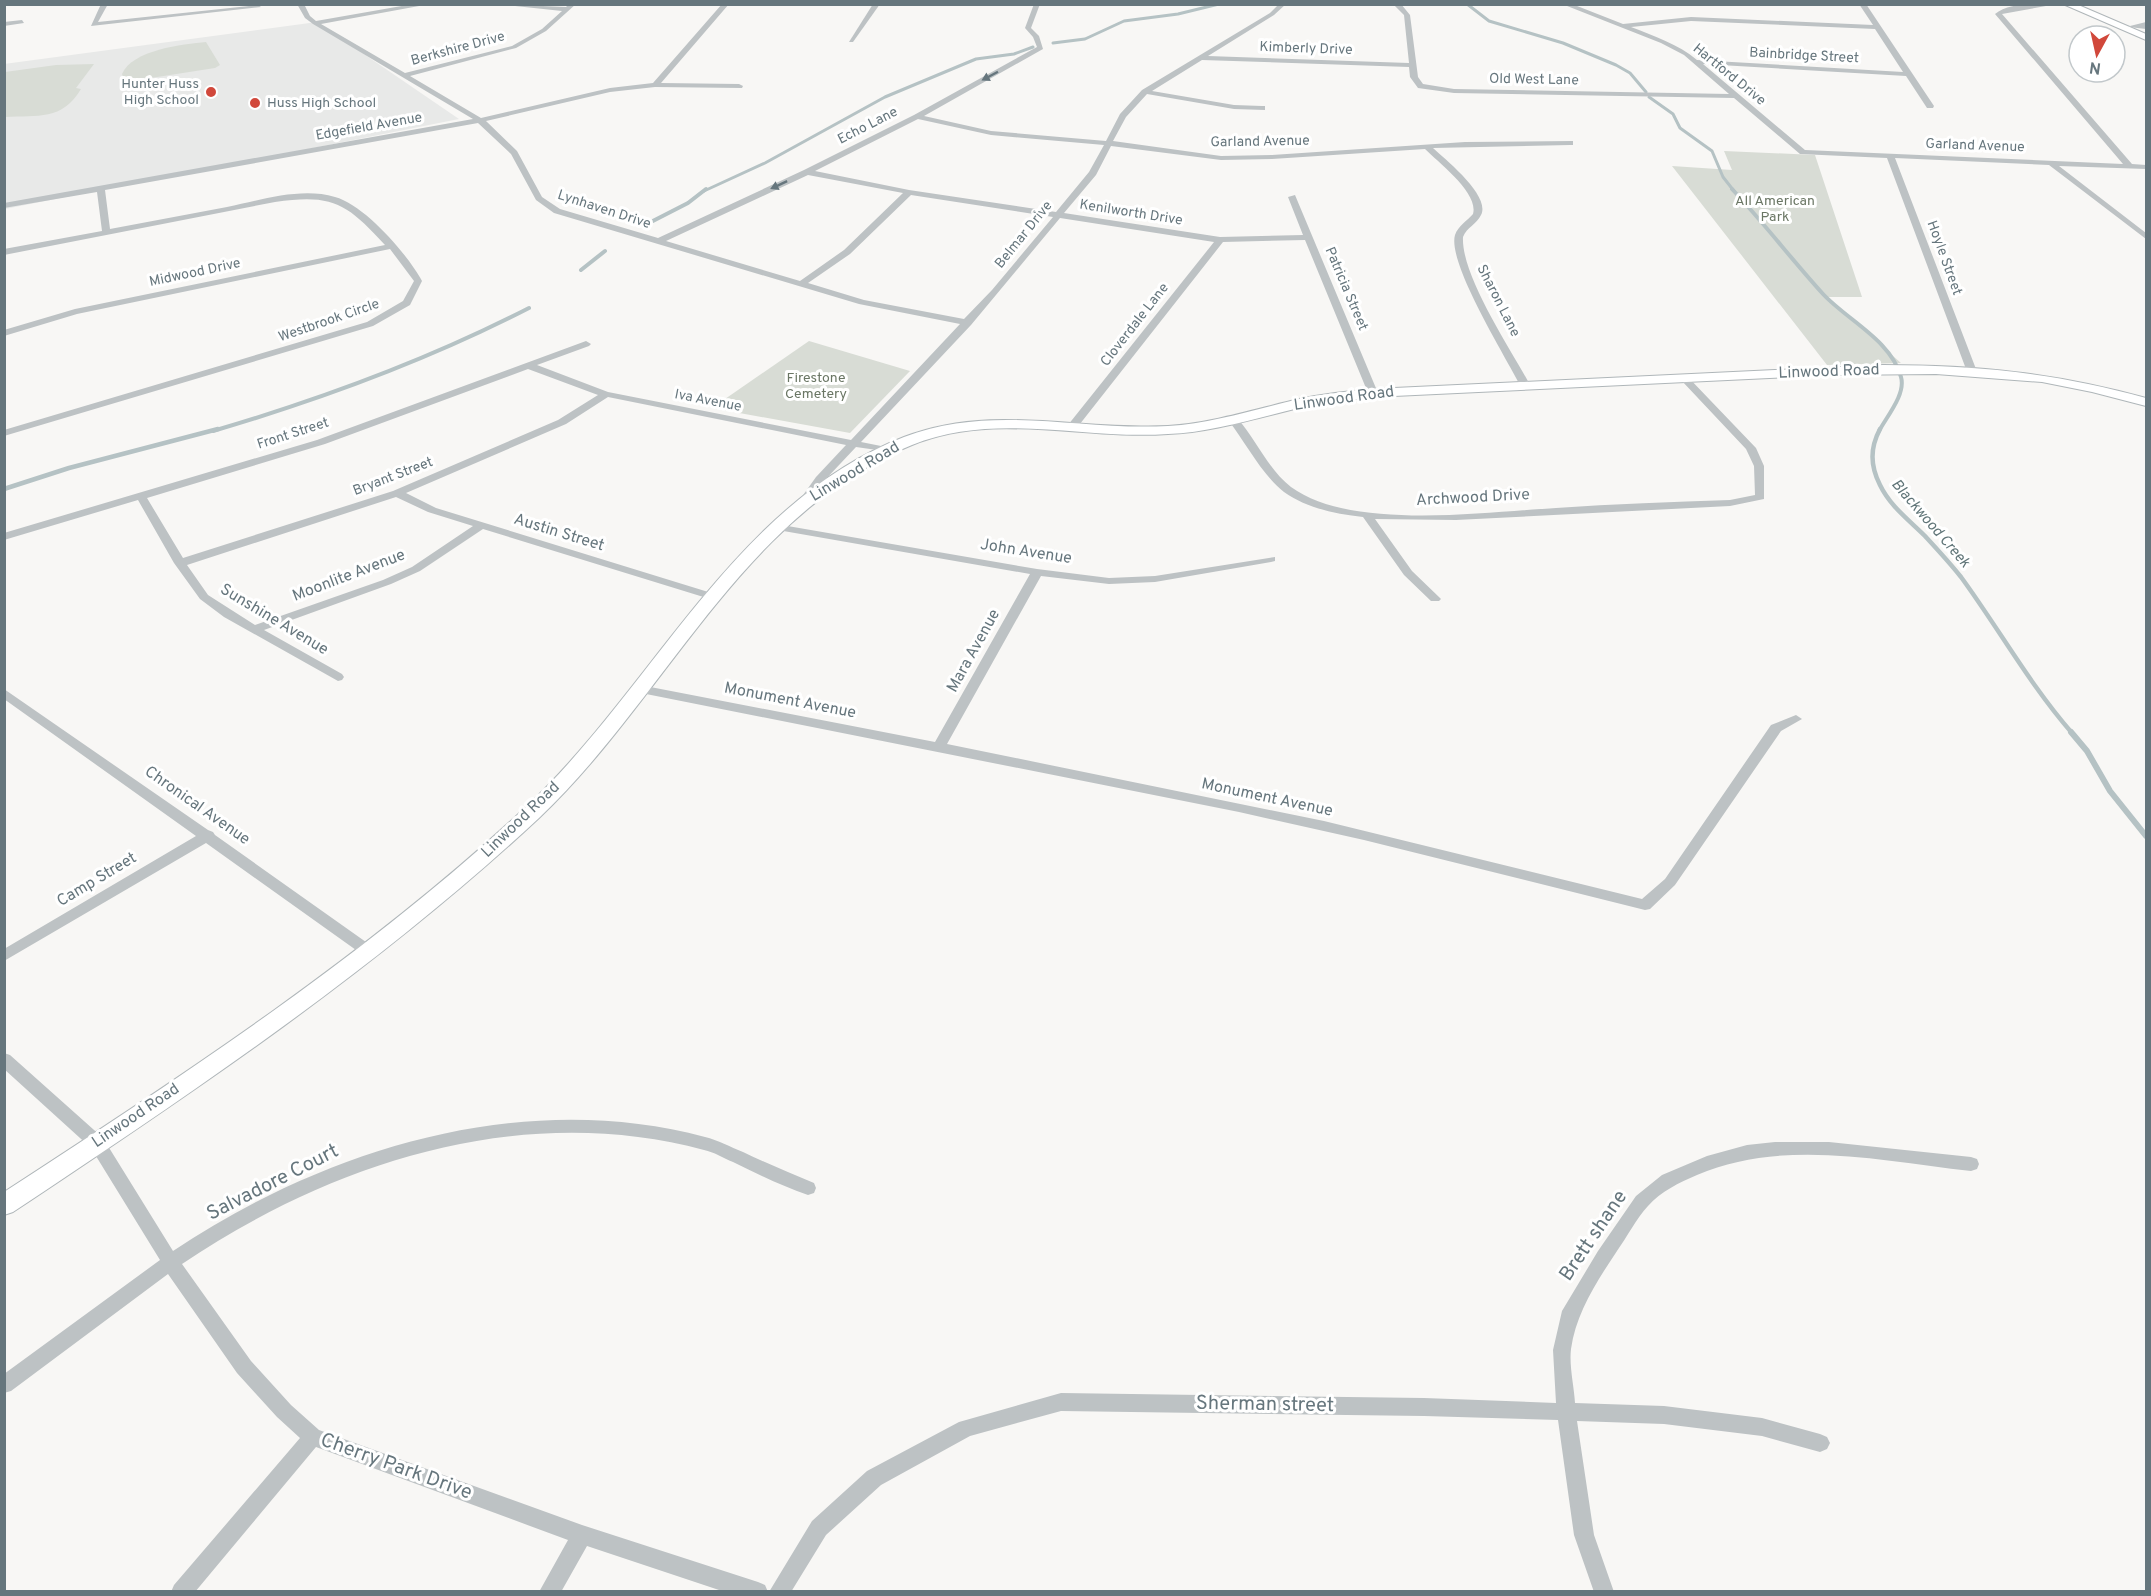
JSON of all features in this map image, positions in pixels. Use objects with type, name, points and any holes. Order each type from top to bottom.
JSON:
[{"type":"main road","points":[[2067,4],[2128,27],[2146,37]]},
{"type":"main road","name":"Linwood Road","points":[[4,1206],[259,1032],[431,902],[538,807],[585,756],[714,597],[776,527],[801,505],[837,480],[887,450],[932,432],[979,422],[1021,422],[1163,431],[1234,420],[1315,400],[1373,393],[1920,369],[1971,369],[2061,380],[2146,402]]},
{"type":"street","points":[[105,4],[93,25],[258,7]]},
{"type":"street","name":"Lynhaven Drive","points":[[300,4],[315,23],[481,120],[497,133],[514,153],[531,186],[544,203],[571,216],[862,302],[968,323]]},
{"type":"street","points":[[315,23],[427,4]]},
{"type":"street","points":[[500,4],[571,7]]},
{"type":"street","points":[[655,85],[726,4]]},
{"type":"street","points":[[851,41],[877,4]]},
{"type":"street","name":"Echo Lane","points":[[657,242],[807,172],[916,117],[1041,48],[1036,36],[1029,28],[1037,4]]},
{"type":"street","name":"Belmar Drive","points":[[801,505],[820,479],[853,443],[968,323],[1093,173],[1123,116],[1145,92],[1272,14],[1283,4]]},
{"type":"street","name":"Old West Lane","points":[[1396,4],[1407,15],[1414,77],[1421,86],[1433,89],[1737,96]]},
{"type":"street","name":"Hartford Drive","points":[[1565,4],[1663,42],[1698,62],[1803,152]]},
{"type":"street","points":[[1862,4],[1930,106]]},
{"type":"street","points":[[2054,4],[2003,11],[1998,14],[2130,167]]},
{"type":"street","name":"Berkshire Drive","points":[[406,75],[514,47],[543,30],[571,7]]},
{"type":"street","points":[[1621,26],[1691,19],[1878,27]]},
{"type":"street","points":[[4,24],[22,22]]},
{"type":"street","points":[[2128,27],[2146,26]]},
{"type":"street","name":"Kimberly Drive","points":[[1199,58],[1412,65]]},
{"type":"street","name":"Bainbridge Street","points":[[1698,62],[1910,74]]},
{"type":"street","name":"Edgefield Avenue","points":[[4,206],[481,120],[584,95],[655,85],[739,86]]},
{"type":"street","points":[[1145,92],[1234,107],[1262,108]]},
{"type":"street","name":"Garland Avenue","points":[[916,117],[1000,134],[1239,159],[1426,146],[1517,142],[1570,143]]},
{"type":"street","name":"Sharon Lane","points":[[1426,146],[1456,175],[1476,200],[1479,208],[1477,214],[1460,233],[1458,245],[1470,280],[1525,385]]},
{"type":"street","name":"Garland Avenue","points":[[1803,152],[2146,167]]},
{"type":"street","name":"Hoyle Street","points":[[1891,157],[1971,369]]},
{"type":"street","points":[[2051,163],[2146,237]]},
{"type":"street","name":"Kenilworth Drive","points":[[807,172],[909,192],[1220,240],[1309,237]]},
{"type":"street","points":[[101,189],[106,231]]},
{"type":"street","points":[[800,285],[847,252],[909,192]]},
{"type":"street","name":"Patricia Street","points":[[1292,196],[1373,393]]},
{"type":"street","name":"Westbrook Circle","points":[[4,252],[275,200],[320,197],[331,198],[348,205],[392,246],[416,274],[417,287],[407,303],[379,320],[356,329],[4,433]]},
{"type":"street","name":"Cloverdale Lane","points":[[1072,427],[1220,240]]},
{"type":"street","name":"Midwood Drive","points":[[4,333],[75,312],[392,246]]},
{"type":"street","name":"Front Street","points":[[4,537],[321,442],[586,344]]},
{"type":"street","name":"Iva Avenue","points":[[526,365],[606,394],[887,450]]},
{"type":"street","name":"Archwood Drive","points":[[1234,420],[1248,435],[1287,489],[1315,503],[1367,515],[1425,518],[1752,500],[1760,497],[1761,487],[1756,457],[1736,430],[1684,378]]},
{"type":"street","name":"Bryant Street","points":[[180,563],[397,493],[562,422],[606,394]]},
{"type":"street","name":"Austin Street","points":[[397,493],[432,510],[714,597]]},
{"type":"street","name":"Sunshine Avenue","points":[[140,495],[180,563],[204,597],[228,614],[338,677]]},
{"type":"street","points":[[1367,515],[1408,573],[1436,599]]},
{"type":"street","name":"Moonlite Avenue","points":[[255,628],[387,582],[416,569],[481,526]]},
{"type":"street","name":"John Avenue","points":[[776,527],[1086,579],[1133,581],[1271,559]]},
{"type":"street","name":"Mara Avenue","points":[[939,746],[1037,572]]},
{"type":"street","name":"Monument Avenue","points":[[640,689],[939,746],[1326,827],[1576,891],[1645,906],[1670,882],[1776,728],[1796,719]]},
{"type":"street","name":"Chronical Avenue","points":[[4,693],[368,951]]},
{"type":"street","name":"Camp Street","points":[[4,956],[208,836]]},
{"type":"street","name":"Cherry Park Drive","points":[[4,1059],[97,1143],[171,1263],[244,1367],[284,1411],[313,1437],[582,1535],[758,1592]]},
{"type":"street","name":"Salvadore Court","points":[[4,1385],[171,1263],[214,1235],[282,1197],[344,1168],[409,1148],[473,1133],[535,1127],[599,1126],[652,1131],[707,1144],[808,1188]]},
{"type":"street","name":"Brett shane","points":[[1604,1592],[1584,1535],[1566,1412],[1562,1350],[1571,1311],[1604,1256],[1642,1201],[1668,1180],[1713,1161],[1747,1152],[1775,1149],[1829,1149],[1971,1164]]},
{"type":"street","name":"Sherman street","points":[[779,1592],[819,1528],[874,1478],[966,1428],[1061,1402],[1424,1407],[1664,1415],[1751,1426],[1820,1443]]},
{"type":"street","points":[[181,1592],[313,1437]]},
{"type":"street","points":[[549,1592],[582,1535]]},
{"type":"shaded area","name":"Hunter Huss High School","points":[[317,22],[459,119],[5,209],[4,64]]},
{"type":"green space","points":[[206,42],[220,65],[215,68],[125,82],[122,74],[136,59],[159,50]]},
{"type":"green space","points":[[94,64],[76,88],[81,89],[66,107],[39,116],[5,117],[5,72],[56,65]]},
{"type":"green space","name":"All American Park","points":[[1724,151],[1815,155],[1862,297],[1826,297],[1901,363],[1827,365],[1672,166],[1732,170]]},
{"type":"green space","name":"Firestone Cemetery","points":[[809,341],[910,371],[850,433],[712,408]]},
{"type":"waterway","points":[[1053,43],[1085,39],[1124,21],[1178,14],[1219,4]]},
{"type":"waterway","name":"Blackwood Creek","points":[[1467,4],[1489,21],[1563,43],[1616,65],[1630,73],[1646,92]]},
{"type":"waterway","points":[[704,191],[765,163],[885,97],[976,59],[1014,54],[1033,47]]},
{"type":"waterway","name":"Blackwood Creek","points":[[1649,97],[1673,114],[1680,128],[1712,151],[1723,177],[1734,191]]},
{"type":"waterway","points":[[647,224],[688,203],[706,189]]},
{"type":"waterway","name":"Blackwood Creek","points":[[1732,189],[1823,294],[1878,341],[1896,364],[1901,377],[1901,390],[1879,430]]},
{"type":"waterway","points":[[581,270],[605,251]]},
{"type":"waterway","points":[[213,431],[294,406],[374,377],[452,345],[529,308]]},
{"type":"waterway","points":[[4,489],[69,468],[218,429]]},
{"type":"waterway","name":"Blackwood Creek","points":[[1879,430],[1874,443],[1872,457],[1874,470],[1884,493],[1961,577],[2028,676],[2072,733]]},
{"type":"waterway","name":"Blackwood Creek","points":[[2071,732],[2087,751],[2110,791],[2146,836]]},
{"type":"place","name":"Hunter Huss High School","points":[[211,92]]},
{"type":"place","name":"Huss High School","points":[[255,103]]}]
